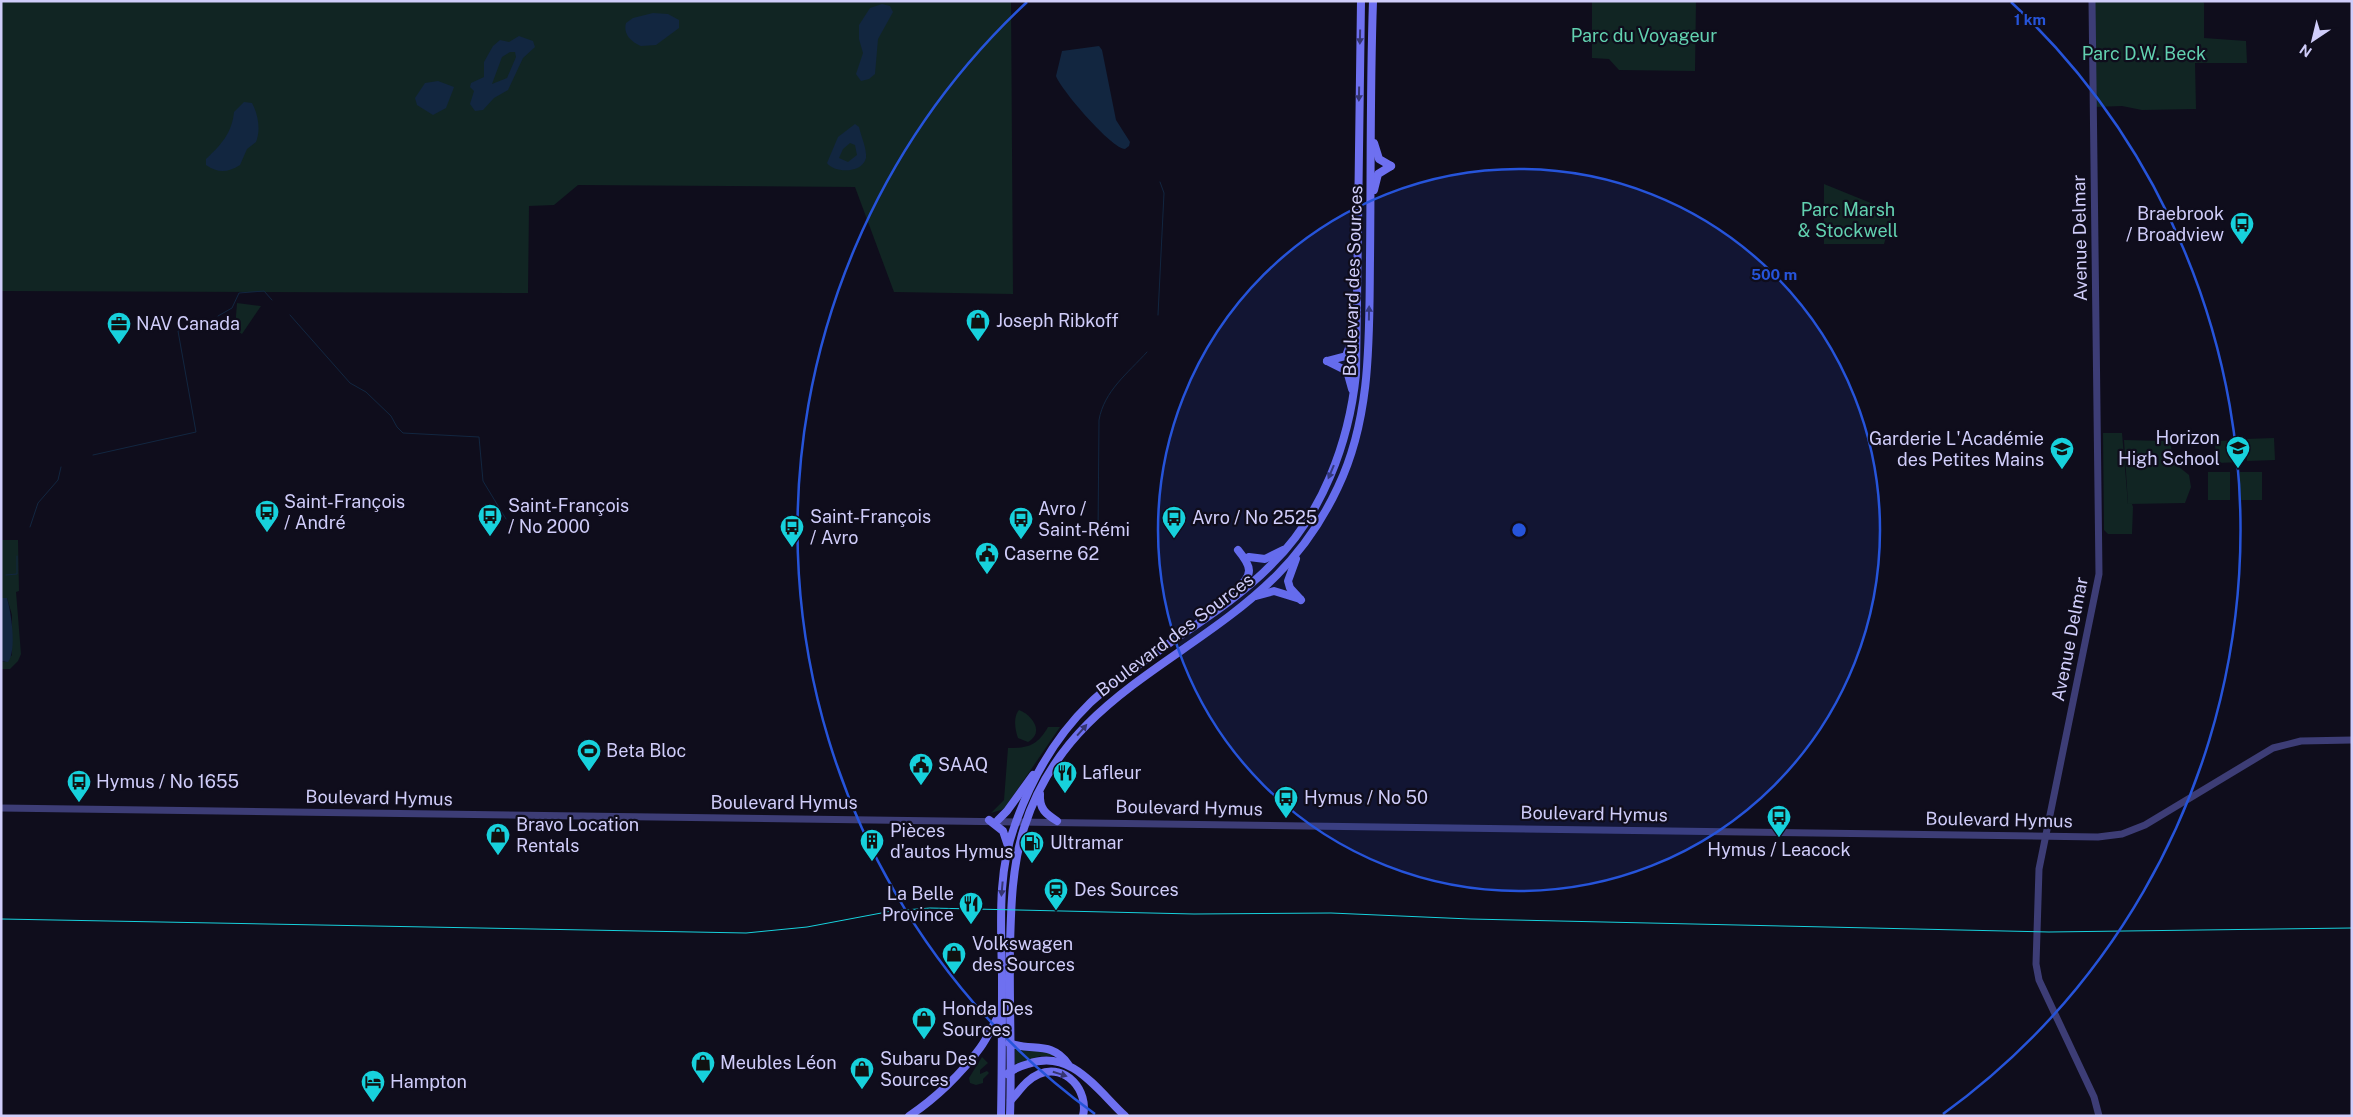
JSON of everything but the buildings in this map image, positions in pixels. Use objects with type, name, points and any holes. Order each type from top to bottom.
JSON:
[{"type":"main road","name":"Boulevard des Sources","points":[[1001,1116],[1001,902],[1008,848],[1016,821],[1044,762],[1068,727],[1096,698],[1249,585],[1287,548],[1303,527],[1329,478],[1345,433],[1353,393],[1356,324],[1361,1]]},
{"type":"main road","name":"Boulevard des Sources","points":[[1010,1116],[1009,1043],[1013,883],[1026,821],[1041,790],[1072,742],[1105,706],[1218,624],[1278,574],[1301,548],[1324,514],[1348,464],[1359,427],[1368,350],[1373,1]]},
{"type":"main road","points":[[1371,133],[1378,157],[1391,166],[1378,174],[1371,204]]},
{"type":"main road","points":[[1353,393],[1347,371],[1327,361],[1342,358],[1348,354],[1356,324]]},
{"type":"main road","points":[[1249,557],[1264,559],[1287,548]]},
{"type":"main road","points":[[1251,598],[1274,591],[1302,600],[1290,588],[1287,580],[1301,548]]},
{"type":"main road","points":[[1209,615],[1248,577],[1249,564],[1238,550]]},
{"type":"main road","points":[[1008,848],[1003,831],[993,820],[1044,762]]},
{"type":"main road","points":[[1041,790],[1042,808],[1057,821]]},
{"type":"main road","points":[[909,1116],[929,1101],[972,1059],[985,1042],[1002,1011]]},
{"type":"main road","points":[[1009,1043],[1052,1050],[1062,1055],[1068,1064]]},
{"type":"main road","points":[[1001,1078],[1009,1072],[1041,1060],[1056,1060],[1068,1064],[1080,1072],[1125,1116]]},
{"type":"main road","points":[[1011,1100],[1031,1078],[1043,1072],[1058,1073],[1070,1078],[1080,1089],[1084,1103],[1083,1116]]},
{"type":"street","name":"Avenue Delmar","points":[[2092,1],[2099,574],[2038,873],[2037,974],[2094,1097],[2098,1116]]},
{"type":"street","name":"Boulevard Hymus","points":[[1,808],[2106,836],[2132,830],[2153,821],[2273,748],[2301,741],[2352,740]]},
{"type":"green space","points":[[1,1],[1011,1],[1013,294],[894,292],[855,187],[578,185],[554,205],[529,206],[528,293],[1,291]]},
{"type":"green space","name":"Parc du Voyageur","points":[[1592,1],[1696,1],[1695,71],[1619,70],[1609,59],[1592,58]]},
{"type":"green space","name":"Parc D.W. Beck","points":[[2092,1],[2202,1],[2204,3],[2204,38],[2246,41],[2247,63],[2195,63],[2196,109],[2142,110],[2122,106],[2094,107]]},
{"type":"green space","name":"Parc Marsh & Stockwell","points":[[1824,184],[1893,212],[1884,244],[1824,244]]},
{"type":"green space","points":[[237,303],[261,306],[242,334],[235,329]]},
{"type":"green space","points":[[2103,433],[2122,433],[2128,504],[2132,504],[2133,507],[2132,534],[2108,534],[2104,530]]},
{"type":"green space","points":[[2274,438],[2275,460],[2247,461],[2246,439]]},
{"type":"green space","points":[[2124,440],[2165,441],[2171,446],[2172,456],[2179,467],[2189,475],[2191,487],[2185,503],[2128,504]]},
{"type":"green space","points":[[2243,440],[2244,462],[2216,463],[2215,441]]},
{"type":"green space","points":[[2208,472],[2230,472],[2230,500],[2208,500]]},
{"type":"green space","points":[[2240,472],[2262,472],[2262,500],[2240,500]]},
{"type":"green space","points":[[1,540],[18,540],[19,591],[16,592],[21,654],[18,661],[10,669],[1,669],[1,661],[5,662],[12,655],[12,615],[7,598],[1,598]]},
{"type":"green space","points":[[1019,710],[1024,712],[1035,724],[1036,733],[1028,742],[1018,738],[1017,735],[1015,720]]},
{"type":"green space","points":[[1048,727],[1060,727],[1004,809],[991,813],[1004,800],[1008,748],[1031,745],[1040,738]]},
{"type":"green space","points":[[1015,1049],[1042,1051],[1058,1056],[1040,1056],[1015,1064]]},
{"type":"green space","points":[[982,1057],[988,1063],[980,1070],[980,1074],[987,1071],[989,1073],[983,1079],[983,1083],[976,1085],[970,1083],[969,1078]]},
{"type":"water","points":[[882,4],[890,6],[893,12],[878,39],[875,74],[869,79],[861,81],[856,74],[863,53],[859,39],[859,25],[870,8]]},
{"type":"water","points":[[653,13],[668,14],[679,20],[679,28],[656,45],[641,46],[634,42],[627,34],[626,23],[633,18]]},
{"type":"water","points":[[519,36],[533,41],[535,47],[523,58],[508,90],[494,98],[483,110],[475,111],[470,104],[474,91],[470,87],[471,83],[484,77],[484,62],[493,46],[500,40],[509,42]],"holes":[[[510,52],[515,52],[516,57],[507,78],[492,84],[502,57]]]},
{"type":"water","points":[[1099,46],[1102,50],[1116,120],[1130,142],[1129,146],[1125,149],[1109,140],[1099,130],[1067,93],[1056,76],[1062,51]]},
{"type":"water","points":[[438,81],[454,87],[446,108],[433,115],[417,105],[415,98],[425,83]]},
{"type":"water","points":[[244,102],[252,103],[256,112],[259,127],[256,142],[247,149],[240,165],[231,170],[223,171],[210,168],[206,165],[206,159],[225,138],[231,126],[234,112]]},
{"type":"water","points":[[855,124],[859,127],[866,158],[859,167],[841,170],[835,169],[827,163],[838,137]],"holes":[[[850,143],[855,145],[857,155],[848,162],[839,158],[843,149]]]},
{"type":"water","points":[[1,598],[7,598],[11,621],[13,640],[11,656],[8,662],[1,661]]},
{"type":"waterway","points":[[1158,315],[1164,193],[1160,182]]},
{"type":"waterway","points":[[218,316],[232,308],[239,293],[264,291],[272,300]]},
{"type":"waterway","points":[[290,315],[350,383],[366,392],[391,416],[403,433],[479,437],[483,481],[506,519]]},
{"type":"waterway","points":[[93,455],[196,432],[178,331],[206,323]]},
{"type":"waterway","points":[[1098,536],[1099,420],[1111,391],[1147,352]]},
{"type":"waterway","points":[[30,527],[38,503],[58,480],[61,467]]},
{"type":"waterway","points":[[6,575],[17,574],[17,556]]},
{"type":"tram line","points":[[1,919],[746,933],[807,927],[892,911],[930,908],[1194,914],[1331,913],[1470,919],[2049,932],[2352,928]]},
{"type":"place","name":"Braebrook / Broadview","points":[[2242,245]]},
{"type":"place","name":"Joseph Ribkoff","points":[[978,342]]},
{"type":"place","name":"NAV Canada","points":[[119,345]]},
{"type":"place","name":"Horizon High School","points":[[2238,469]]},
{"type":"place","name":"Garderie L'Académie des Petites Mains","points":[[2062,470]]},
{"type":"place","name":"Saint-François / André","points":[[267,533]]},
{"type":"place","name":"Saint-François / No 2000","points":[[490,537]]},
{"type":"place","name":"Avro / No 2525","points":[[1174,539]]},
{"type":"place","name":"Avro / Saint-Rémi","points":[[1021,540]]},
{"type":"place","name":"Saint-François / Avro","points":[[792,548]]},
{"type":"place","name":"Caserne 62","points":[[987,575]]},
{"type":"place","name":"Beta Bloc","points":[[589,772]]},
{"type":"place","name":"SAAQ","points":[[921,786]]},
{"type":"place","name":"Lafleur","points":[[1065,794]]},
{"type":"place","name":"Hymus / No 1655","points":[[79,803]]},
{"type":"place","name":"Hymus / No 50","points":[[1286,819]]},
{"type":"place","name":"Hymus / Leacock","points":[[1779,838]]},
{"type":"place","name":"Bravo Location Rentals","points":[[498,856]]},
{"type":"place","name":"Pièces d'autos Hymus","points":[[872,862]]},
{"type":"place","name":"Ultramar","points":[[1032,864]]},
{"type":"place","name":"Des Sources","points":[[1056,911]]},
{"type":"place","name":"La Belle Province","points":[[971,925]]},
{"type":"place","name":"Volkswagen des Sources","points":[[954,975]]},
{"type":"place","name":"Honda Des Sources","points":[[924,1040]]},
{"type":"place","name":"Meubles Léon","points":[[703,1084]]},
{"type":"place","name":"Subaru Des Sources","points":[[862,1090]]},
{"type":"place","name":"Hampton","points":[[373,1103]]}]
